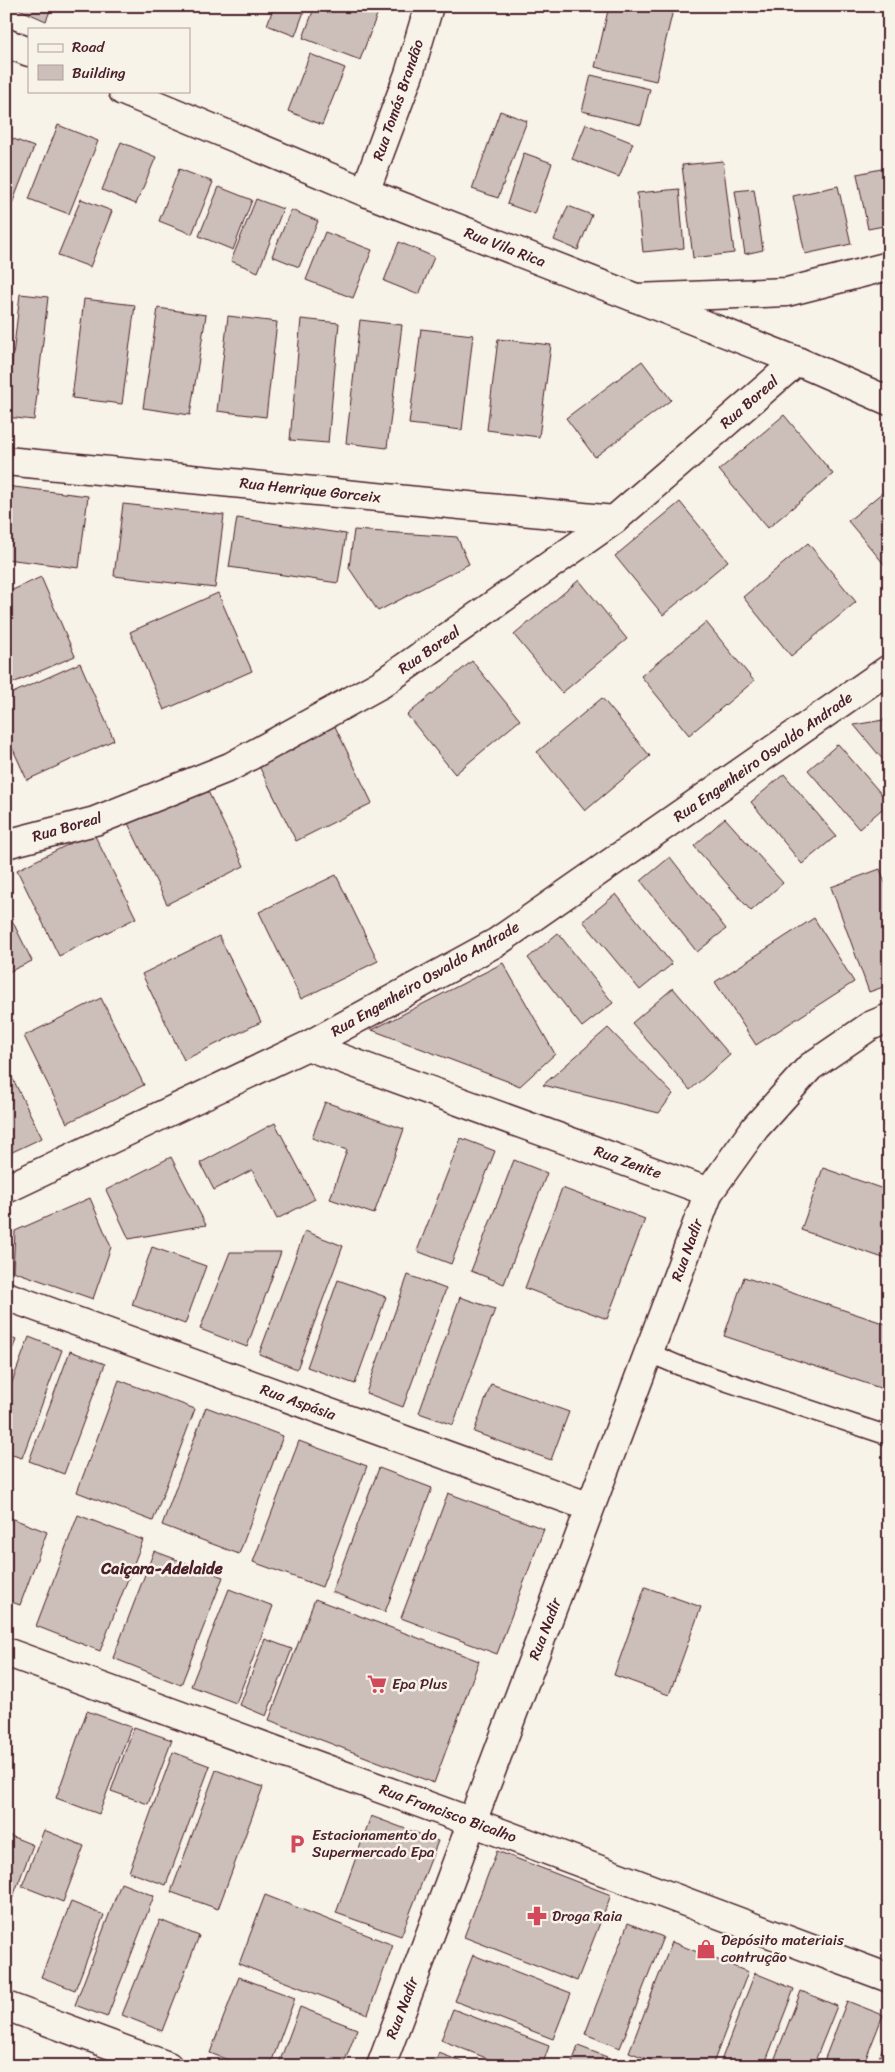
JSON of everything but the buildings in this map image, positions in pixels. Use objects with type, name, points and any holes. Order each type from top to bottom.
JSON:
[{"type":"street","name":"Rua Tomás Brandão","points":[[365,192],[409,74],[429,6]]},
{"type":"street","points":[[6,43],[28,52]]},
{"type":"street","name":"Rua Vila Rica","points":[[125,92],[365,192],[797,361],[889,401]]},
{"type":"street","points":[[636,298],[787,292],[889,266]]},
{"type":"street","name":"Rua Boreal","points":[[6,844],[95,821],[230,767],[381,684],[614,520],[797,361]]},
{"type":"street","name":"Rua Henrique Gorceix","points":[[6,461],[614,520]]},
{"type":"street","name":"Rua Engenheiro Osvaldo Andrade","points":[[6,1190],[308,1046],[497,942],[889,669]]},
{"type":"street","points":[[709,1192],[755,1128],[810,1066],[870,1026],[889,1018]]},
{"type":"street","name":"Rua Zenite","points":[[308,1046],[709,1192]]},
{"type":"street","name":"Rua Nadir","points":[[381,2066],[709,1192]]},
{"type":"street","name":"Rua Aspásia","points":[[6,1296],[590,1507]]},
{"type":"street","name":"Rua Francisco Bicalho","points":[[6,1652],[472,1822],[889,1978]]},
{"type":"street","points":[[6,2006],[168,2066]]},
{"type":"lane","points":[[649,1353],[680,1366],[889,1436]]},
{"type":"place","name":"Epa Plus","points":[[377,1684]]},
{"type":"place","name":"Estacionamento do Supermercado Epa","points":[[297,1844]]},
{"type":"place","name":"Droga Raia","points":[[537,1916]]},
{"type":"place","name":"Depósito materiais contrução","points":[[706,1949]]},
{"type":"district","name":"Caiçara-Adelaide","points":[[162,1568]]}]
